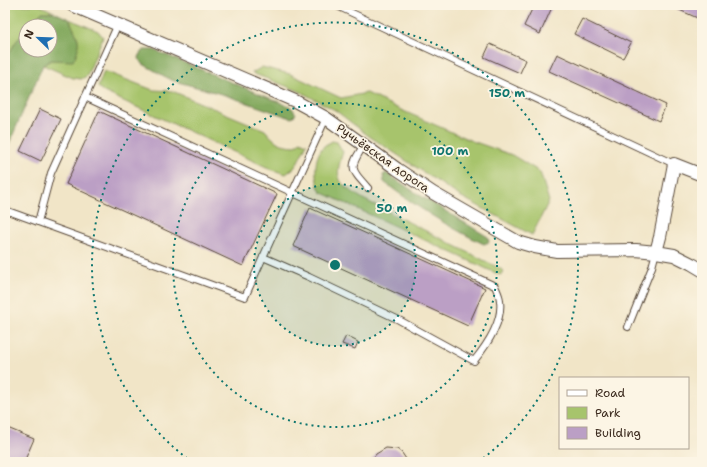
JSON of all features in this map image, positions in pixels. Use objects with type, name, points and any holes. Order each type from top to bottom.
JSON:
[{"type":"street","name":"Ручьёвская дорога","points":[[72,5],[295,101],[326,118],[433,193],[518,242],[557,251],[636,250],[656,252],[674,255],[702,270]]},
{"type":"street","points":[[656,252],[674,164],[701,170]]},
{"type":"lane","points":[[335,5],[674,164]]},
{"type":"lane","points":[[38,222],[51,173],[118,24]]},
{"type":"lane","points":[[85,97],[495,286],[500,299],[500,311],[496,324],[485,347],[474,361],[399,320],[263,257]]},
{"type":"lane","points":[[5,210],[245,297],[326,118]]},
{"type":"lane","points":[[364,145],[353,166],[354,173],[368,188]]},
{"type":"lane","points":[[628,326],[652,267],[656,252]]},
{"type":"green space","points":[[5,5],[39,5],[54,12],[42,12],[37,18],[18,18],[18,39],[5,61]]},
{"type":"green space","points":[[42,12],[54,12],[69,19],[78,40],[78,49],[73,61],[51,60],[43,65],[5,153],[5,61],[15,43],[18,39],[18,58],[58,58],[58,18],[37,18]]},
{"type":"green space","points":[[69,19],[98,31],[103,37],[87,76],[81,79],[73,78],[43,65],[51,60],[73,60],[78,39]]},
{"type":"green space","points":[[144,50],[154,50],[279,102],[292,108],[296,114],[292,118],[225,95],[171,80],[143,64],[139,59],[140,53]]},
{"type":"green space","points":[[262,67],[290,74],[341,98],[367,93],[401,110],[472,141],[512,155],[540,172],[549,201],[532,235],[458,195],[366,134],[335,110],[299,91],[252,73]]},
{"type":"green space","points":[[104,71],[153,90],[172,91],[265,130],[275,141],[282,144],[296,146],[300,141],[307,144],[295,167],[286,174],[273,170],[104,92],[98,87]]},
{"type":"green space","points":[[332,141],[337,142],[343,152],[340,162],[339,175],[343,185],[348,189],[363,199],[501,269],[504,272],[500,275],[321,192],[316,175],[316,162],[320,151],[325,145]]},
{"type":"green space","points":[[386,173],[488,237],[489,242],[484,244],[420,208],[384,182],[383,175]]},
{"type":"building","points":[[534,5],[553,5],[540,34],[524,26]]},
{"type":"building","points":[[668,5],[702,5],[702,20]]},
{"type":"building","points":[[582,19],[631,43],[623,58],[574,34]]},
{"type":"building","points":[[490,44],[526,60],[520,73],[484,57]]},
{"type":"building","points":[[557,54],[666,105],[659,121],[549,71]]},
{"type":"building","points":[[40,109],[61,119],[41,161],[20,151]]},
{"type":"building","points":[[99,111],[277,194],[243,266],[66,184]]},
{"type":"building","points":[[310,208],[485,288],[468,326],[293,246]]},
{"type":"building","points":[[346,336],[358,342],[355,349],[342,344]]},
{"type":"building","points":[[5,427],[34,439],[24,462],[5,462]]},
{"type":"building","points":[[386,448],[397,449],[402,453],[408,462],[370,462],[376,454]]}]
